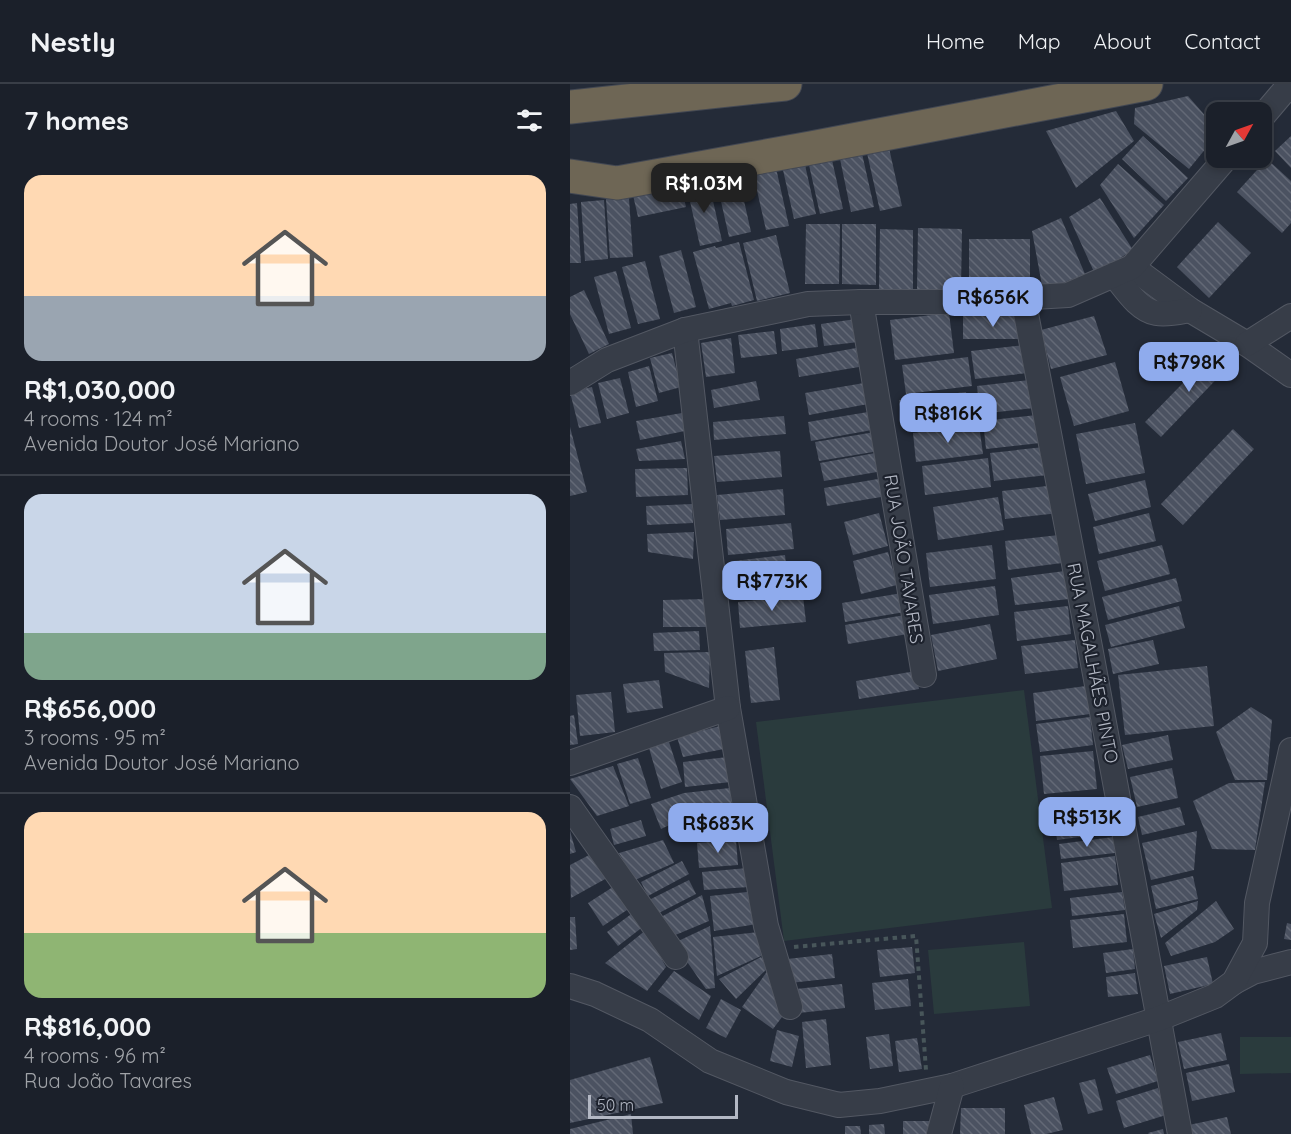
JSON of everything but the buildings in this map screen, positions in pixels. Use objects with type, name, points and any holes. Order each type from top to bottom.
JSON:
[{"type":"highway","points":[[570,107],[784,84]]},
{"type":"highway","points":[[570,176],[617,183],[1146,84]]},
{"type":"street","points":[[1272,105],[1290,84]]},
{"type":"street","points":[[570,383],[607,360],[685,330],[808,304],[948,302],[1068,295],[1123,271],[1217,168]]},
{"type":"street","points":[[1123,271],[1247,344],[1291,375]]},
{"type":"street","name":"RUA MAGALHÃES PINTO","points":[[1023,298],[1180,1134]]},
{"type":"street","name":"RUA JOÃO TAVARES","points":[[861,302],[924,675]]},
{"type":"street","points":[[1247,344],[1291,316]]},
{"type":"street","points":[[685,330],[728,708],[765,926],[790,1007]]},
{"type":"street","points":[[570,763],[728,708]]},
{"type":"street","points":[[1234,982],[1255,944],[1257,903],[1291,750]]},
{"type":"street","points":[[570,807],[676,957]]},
{"type":"street","points":[[570,986],[595,994],[650,1020],[710,1061],[786,1092],[839,1105],[880,1101],[952,1086],[1158,1018],[1215,996],[1252,972],[1291,962]]},
{"type":"street","points":[[939,1134],[952,1086]]},
{"type":"path","points":[[772,948],[916,936],[927,1091]]},
{"type":"shaded area","points":[[1024,690],[1052,908],[784,941],[756,722]]},
{"type":"shaded area","points":[[1024,942],[1030,1006],[934,1014],[928,950]]},
{"type":"shaded area","points":[[1240,1037],[1291,1037],[1291,1073],[1240,1074]]}]
